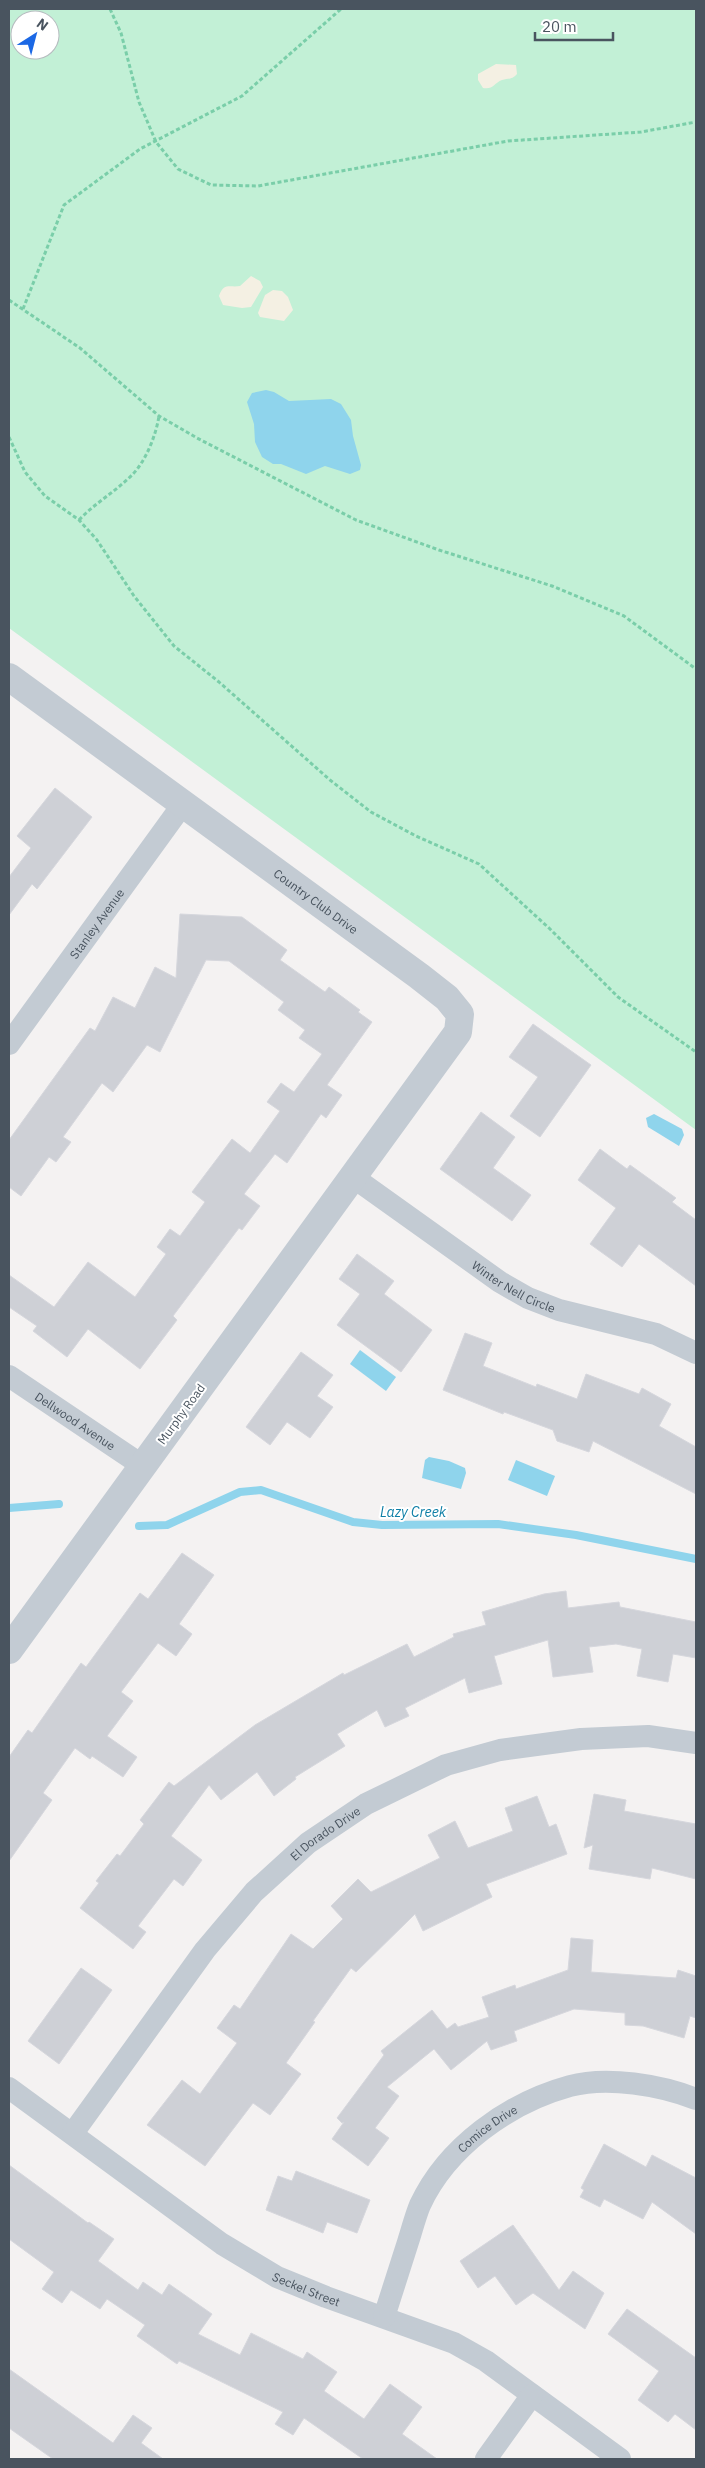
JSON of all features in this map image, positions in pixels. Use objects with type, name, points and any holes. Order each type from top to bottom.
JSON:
[{"type":"street","name":"Country Club Drive","points":[[9,677],[419,976],[447,998],[460,1014],[458,1032],[353,1177]]},
{"type":"street","name":"Stanley Avenue","points":[[9,1044],[183,804]]},
{"type":"street","name":"Winter Nell Circle","points":[[353,1177],[500,1282],[528,1298],[559,1310],[656,1334],[681,1344],[696,1353]]},
{"type":"street","name":"Murphy Road","points":[[9,1650],[353,1177]]},
{"type":"street","name":"Dellwood Avenue","points":[[9,1376],[142,1466]]},
{"type":"street","name":"El Dorado Drive","points":[[73,2133],[205,1950],[254,1892],[308,1843],[366,1804],[446,1765],[500,1750],[581,1739],[648,1736],[696,1743]]},
{"type":"street","name":"Comice Drive","points":[[384,2317],[420,2206],[435,2178],[457,2152],[489,2124],[526,2103],[570,2086],[610,2082],[648,2085],[696,2099]]},
{"type":"street","name":"Seckel Street","points":[[9,2088],[73,2133],[222,2244],[277,2277],[454,2342],[486,2361],[620,2459]]},
{"type":"street","points":[[486,2459],[532,2396]]},
{"type":"path","points":[[110,9],[121,33],[139,102],[156,142],[178,169],[196,180],[211,186],[258,186],[508,141],[641,132],[696,122]]},
{"type":"path","points":[[23,309],[64,205],[140,149],[242,96],[341,9]]},
{"type":"path","points":[[9,300],[80,348],[159,416],[276,480],[356,520],[439,550],[552,586],[624,616],[696,669]]},
{"type":"path","points":[[79,520],[91,506],[132,475],[140,465],[157,428],[159,416]]},
{"type":"path","points":[[9,437],[24,472],[45,496],[79,520],[97,540],[134,596],[174,646],[219,682],[330,780],[371,812],[416,836],[479,864],[550,929],[618,997],[696,1052]]},
{"type":"green space","points":[[9,9],[696,9],[696,1130],[9,628]]},
{"type":"sand","points":[[496,64],[516,65],[517,74],[512,78],[499,81],[491,87],[483,88],[478,80],[478,74]]},
{"type":"sand","points":[[251,276],[260,281],[263,287],[251,307],[242,308],[223,305],[219,296],[223,289],[228,286],[240,286]]},
{"type":"sand","points":[[273,290],[282,291],[288,297],[293,310],[284,321],[260,317],[258,313],[265,295]]},
{"type":"water","points":[[266,390],[274,392],[289,401],[331,399],[341,404],[351,420],[353,436],[361,465],[360,470],[350,474],[325,466],[306,474],[281,464],[273,464],[262,457],[255,442],[254,424],[247,402],[252,393]]},
{"type":"water","points":[[654,1114],[682,1129],[684,1135],[679,1146],[648,1127],[646,1118]]},
{"type":"water","points":[[360,1350],[396,1377],[386,1391],[350,1364]]},
{"type":"water","points":[[429,1457],[449,1461],[465,1468],[466,1473],[461,1489],[422,1478],[425,1460]]},
{"type":"water","points":[[516,1460],[555,1476],[547,1496],[508,1480]]},
{"type":"building","points":[[55,788],[92,817],[37,889],[32,884],[9,915],[9,877],[31,848],[17,836]]},
{"type":"building","points":[[180,914],[242,917],[287,950],[280,960],[325,992],[329,987],[360,1010],[358,1012],[372,1022],[327,1085],[342,1095],[326,1118],[321,1114],[287,1163],[275,1154],[244,1194],[260,1206],[242,1230],[239,1228],[173,1316],[177,1320],[140,1369],[88,1329],[67,1357],[33,1331],[37,1326],[9,1307],[9,1275],[54,1307],[88,1262],[135,1297],[166,1254],[157,1247],[170,1229],[180,1236],[205,1202],[192,1192],[232,1139],[250,1153],[280,1111],[267,1102],[281,1083],[294,1092],[322,1054],[299,1038],[305,1030],[278,1010],[284,1002],[229,961],[206,960],[160,1052],[147,1045],[113,1092],[102,1083],[63,1137],[71,1142],[56,1162],[49,1157],[21,1196],[9,1187],[9,1140],[90,1028],[95,1031],[113,997],[135,1008],[155,967],[176,978]]},
{"type":"building","points":[[533,1024],[591,1065],[540,1137],[510,1116],[538,1077],[509,1057]]},
{"type":"building","points":[[481,1112],[515,1137],[493,1168],[531,1195],[512,1221],[440,1169]]},
{"type":"building","points":[[600,1149],[627,1169],[630,1165],[676,1198],[672,1202],[696,1220],[696,1286],[639,1244],[622,1267],[590,1244],[616,1208],[578,1180]]},
{"type":"building","points":[[357,1254],[394,1281],[384,1294],[432,1330],[401,1372],[337,1325],[360,1294],[339,1279]]},
{"type":"building","points":[[465,1333],[492,1343],[483,1366],[536,1387],[537,1384],[577,1399],[586,1374],[639,1394],[642,1388],[671,1404],[659,1426],[696,1447],[696,1494],[593,1441],[589,1452],[557,1441],[553,1430],[504,1412],[503,1414],[443,1390]]},
{"type":"building","points":[[301,1352],[333,1375],[317,1396],[333,1407],[310,1438],[287,1422],[270,1445],[246,1427]]},
{"type":"building","points":[[182,1553],[214,1575],[179,1624],[192,1634],[176,1656],[158,1643],[121,1692],[133,1701],[107,1736],[137,1757],[123,1777],[92,1756],[90,1759],[75,1748],[43,1793],[52,1800],[9,1861],[9,1757],[28,1730],[32,1733],[81,1663],[86,1667],[140,1593],[148,1599]]},
{"type":"building","points":[[566,1591],[568,1608],[619,1602],[620,1607],[696,1622],[696,1658],[673,1654],[668,1682],[637,1676],[642,1649],[616,1644],[589,1647],[593,1672],[553,1677],[548,1640],[494,1656],[502,1684],[469,1693],[465,1678],[405,1708],[409,1716],[385,1727],[377,1710],[337,1734],[345,1746],[295,1777],[296,1779],[274,1796],[257,1772],[221,1800],[209,1785],[171,1836],[202,1860],[183,1886],[174,1879],[138,1926],[146,1932],[133,1949],[80,1908],[99,1883],[96,1881],[117,1854],[120,1856],[144,1824],[140,1820],[169,1782],[174,1786],[255,1725],[343,1673],[344,1675],[407,1644],[414,1657],[454,1637],[453,1634],[486,1625],[482,1612],[544,1594]]},
{"type":"building","points":[[594,1794],[626,1800],[624,1811],[696,1824],[696,1879],[652,1868],[650,1879],[589,1869],[593,1845],[584,1848]]},
{"type":"building","points":[[537,1796],[549,1827],[556,1824],[567,1854],[486,1884],[492,1897],[423,1931],[415,1914],[356,1972],[351,1968],[286,2063],[301,2074],[270,2115],[253,2103],[205,2166],[147,2125],[182,2080],[200,2094],[237,2043],[217,2028],[234,2005],[240,2009],[291,1934],[313,1949],[343,1919],[331,1906],[358,1879],[371,1892],[440,1858],[428,1835],[455,1821],[468,1848],[513,1831],[505,1808]]},
{"type":"building","points":[[571,1938],[593,1940],[591,1972],[676,1978],[678,1970],[696,1976],[696,2018],[690,2016],[684,2038],[643,2026],[625,2025],[625,2013],[574,2009],[514,2031],[517,2041],[491,2050],[487,2041],[451,2070],[434,2049],[387,2087],[399,2096],[375,2128],[389,2138],[368,2166],[332,2139],[344,2122],[342,2123],[337,2118],[384,2055],[381,2051],[432,2010],[447,2029],[455,2023],[458,2027],[489,2017],[482,1997],[515,1985],[516,1989],[568,1970]]},
{"type":"building","points":[[81,1968],[112,1990],[59,2064],[28,2041]]},
{"type":"building","points":[[604,2144],[646,2167],[652,2155],[696,2178],[696,2234],[652,2202],[643,2219],[604,2199],[600,2207],[580,2197],[584,2190],[581,2188]]},
{"type":"building","points":[[9,2165],[88,2223],[114,2239],[98,2261],[138,2290],[143,2282],[162,2295],[169,2284],[212,2314],[198,2334],[240,2355],[251,2333],[303,2359],[307,2352],[337,2372],[324,2391],[364,2419],[390,2384],[422,2407],[402,2434],[437,2459],[363,2459],[304,2418],[293,2435],[275,2424],[283,2412],[179,2361],[177,2364],[137,2336],[145,2325],[107,2299],[100,2309],[71,2290],[62,2303],[42,2289],[54,2272],[9,2239]]},
{"type":"building","points":[[296,2171],[370,2200],[357,2233],[327,2222],[323,2233],[266,2210],[278,2176],[292,2181]]},
{"type":"building","points":[[513,2225],[559,2290],[573,2271],[604,2293],[585,2329],[533,2293],[516,2305],[495,2276],[478,2288],[460,2261]]},
{"type":"building","points":[[627,2309],[696,2358],[696,2430],[675,2414],[668,2422],[638,2400],[659,2371],[608,2334]]},
{"type":"building","points":[[9,2369],[113,2443],[133,2415],[152,2428],[141,2443],[163,2459],[53,2459],[9,2428]]},
{"type":"waterway","name":"Lazy Creek","points":[[139,1526],[167,1525],[240,1492],[261,1490],[353,1522],[382,1525],[498,1524],[576,1535],[696,1559]]},
{"type":"waterway","name":"Lazy Creek","points":[[9,1508],[59,1504]]}]
